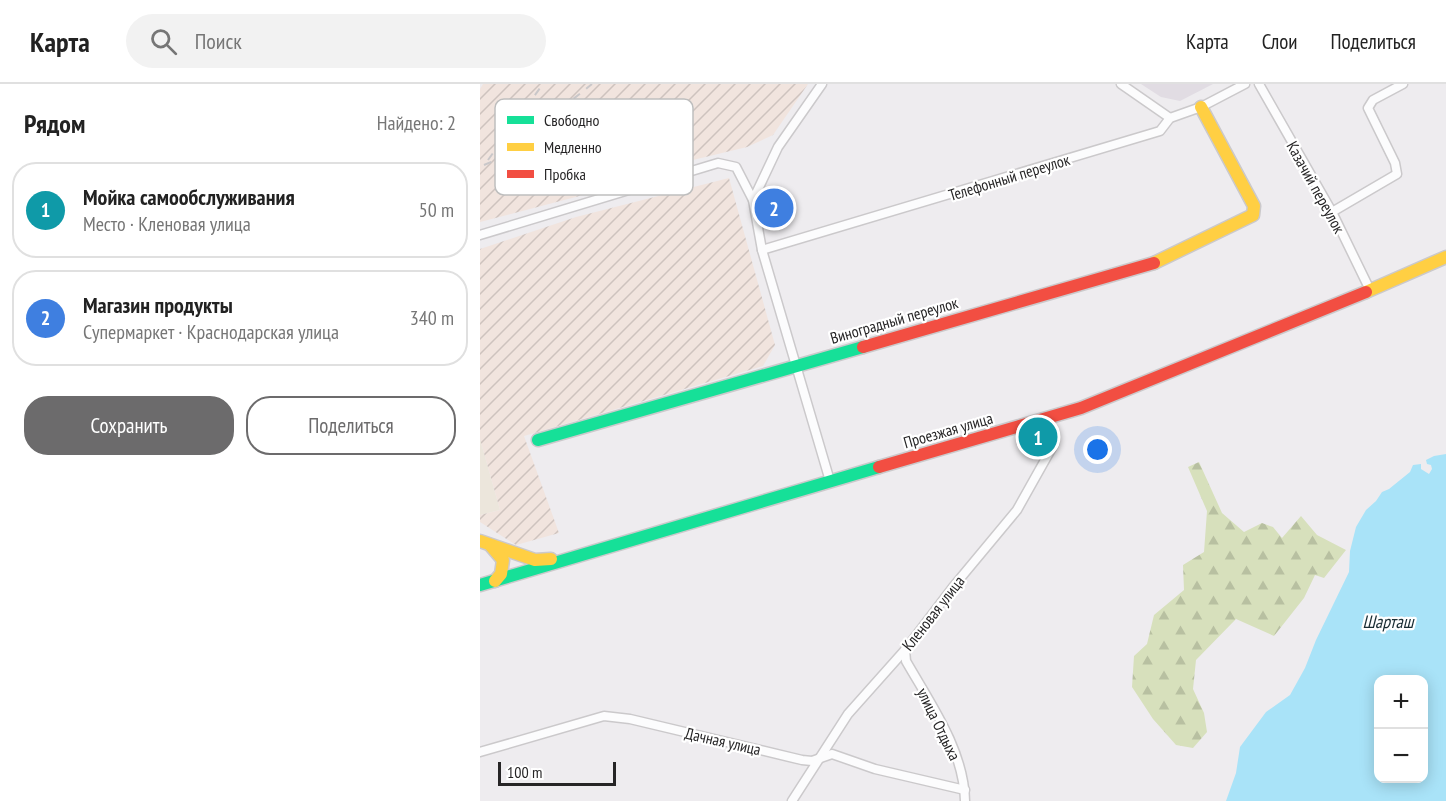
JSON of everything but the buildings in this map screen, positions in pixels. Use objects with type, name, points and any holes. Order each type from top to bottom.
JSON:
[{"type":"main road","name":"Виноградный переулок","points":[[538,440],[1152,264],[1253,215],[1254,206],[1201,107]]},
{"type":"main road","name":"Проезжая улица","points":[[484,584],[1081,408],[1370,291],[1446,257]]},
{"type":"main road","points":[[484,542],[535,560],[574,557]]},
{"type":"main road","points":[[484,542],[498,551],[503,560],[501,574],[484,584]]},
{"type":"street","points":[[753,200],[778,147],[822,84]]},
{"type":"street","points":[[1121,84],[1170,118]]},
{"type":"street","name":"Телефонный переулок","points":[[762,250],[1160,131],[1170,118],[1201,107],[1245,84]]},
{"type":"street","name":"Казачий переулок","points":[[1259,84],[1332,212],[1370,291]]},
{"type":"street","points":[[1332,212],[1397,174],[1395,163],[1368,108],[1373,100],[1403,84]]},
{"type":"street","points":[[693,171],[718,163],[736,167],[753,200],[762,250],[830,481]]},
{"type":"street","points":[[480,235],[612,195]]},
{"type":"street","name":"Кленовая улица","points":[[792,801],[848,714],[905,650],[953,587],[1017,510],[1054,444],[1049,417]]},
{"type":"street","name":"улица Отдыха","points":[[905,650],[906,660],[940,721],[961,771],[965,801]]},
{"type":"street","name":"Дачная улица","points":[[480,752],[604,716],[630,719],[802,760],[812,761],[832,754],[875,769],[965,790]]},
{"type":"shaded area","points":[[483,84],[808,84],[773,135],[747,147],[693,160],[693,99],[495,99],[495,195],[583,195],[480,222],[480,89]]},
{"type":"shaded area","points":[[1141,84],[1213,84],[1180,101],[1161,97]]},
{"type":"shaded area","points":[[729,178],[775,345],[763,366],[524,436],[559,533],[516,545],[480,522],[480,515],[500,510],[480,439],[480,249],[576,217],[662,195],[693,195],[693,187]]},
{"type":"shaded area","points":[[480,439],[500,510],[480,515]]},
{"type":"green space","points":[[1199,462],[1222,513],[1244,532],[1262,523],[1273,527],[1282,538],[1301,516],[1317,535],[1346,550],[1324,578],[1315,575],[1304,598],[1274,636],[1236,619],[1196,660],[1193,689],[1204,713],[1207,732],[1193,748],[1176,745],[1153,719],[1132,687],[1134,656],[1147,644],[1154,615],[1184,590],[1183,565],[1204,552],[1207,511],[1188,467]]},
{"type":"water","name":"Шарташ","points":[[1446,454],[1446,801],[1226,801],[1236,773],[1240,747],[1266,712],[1290,695],[1305,668],[1349,572],[1350,551],[1356,527],[1366,510],[1382,492],[1410,472],[1413,465],[1421,464],[1421,469],[1429,474],[1432,469],[1426,460]]},
{"type":"railway","points":[[532,99],[543,84]]},
{"type":"railway","points":[[573,99],[592,84]]},
{"type":"railway","points":[[488,160],[495,150]]},
{"type":"railway","points":[[484,165],[495,160]]},
{"type":"traffic: fast","points":[[538,440],[863,347]]},
{"type":"traffic: fast","points":[[480,585],[879,467]]},
{"type":"traffic: slow","points":[[1154,263],[1253,215],[1254,206],[1201,107]]},
{"type":"traffic: slow","points":[[1366,292],[1446,257]]},
{"type":"traffic: slow","points":[[480,541],[535,560],[551,559]]},
{"type":"traffic: slow","points":[[491,546],[503,560],[501,574],[495,581]]},
{"type":"traffic: jam","points":[[863,347],[1154,263]]},
{"type":"traffic: jam","points":[[879,467],[1081,408],[1366,292]]},
{"type":"place","name":"Магазин продукты","points":[[774,208]]},
{"type":"place","name":"Мойка самообслуживания","points":[[1038,437]]}]
